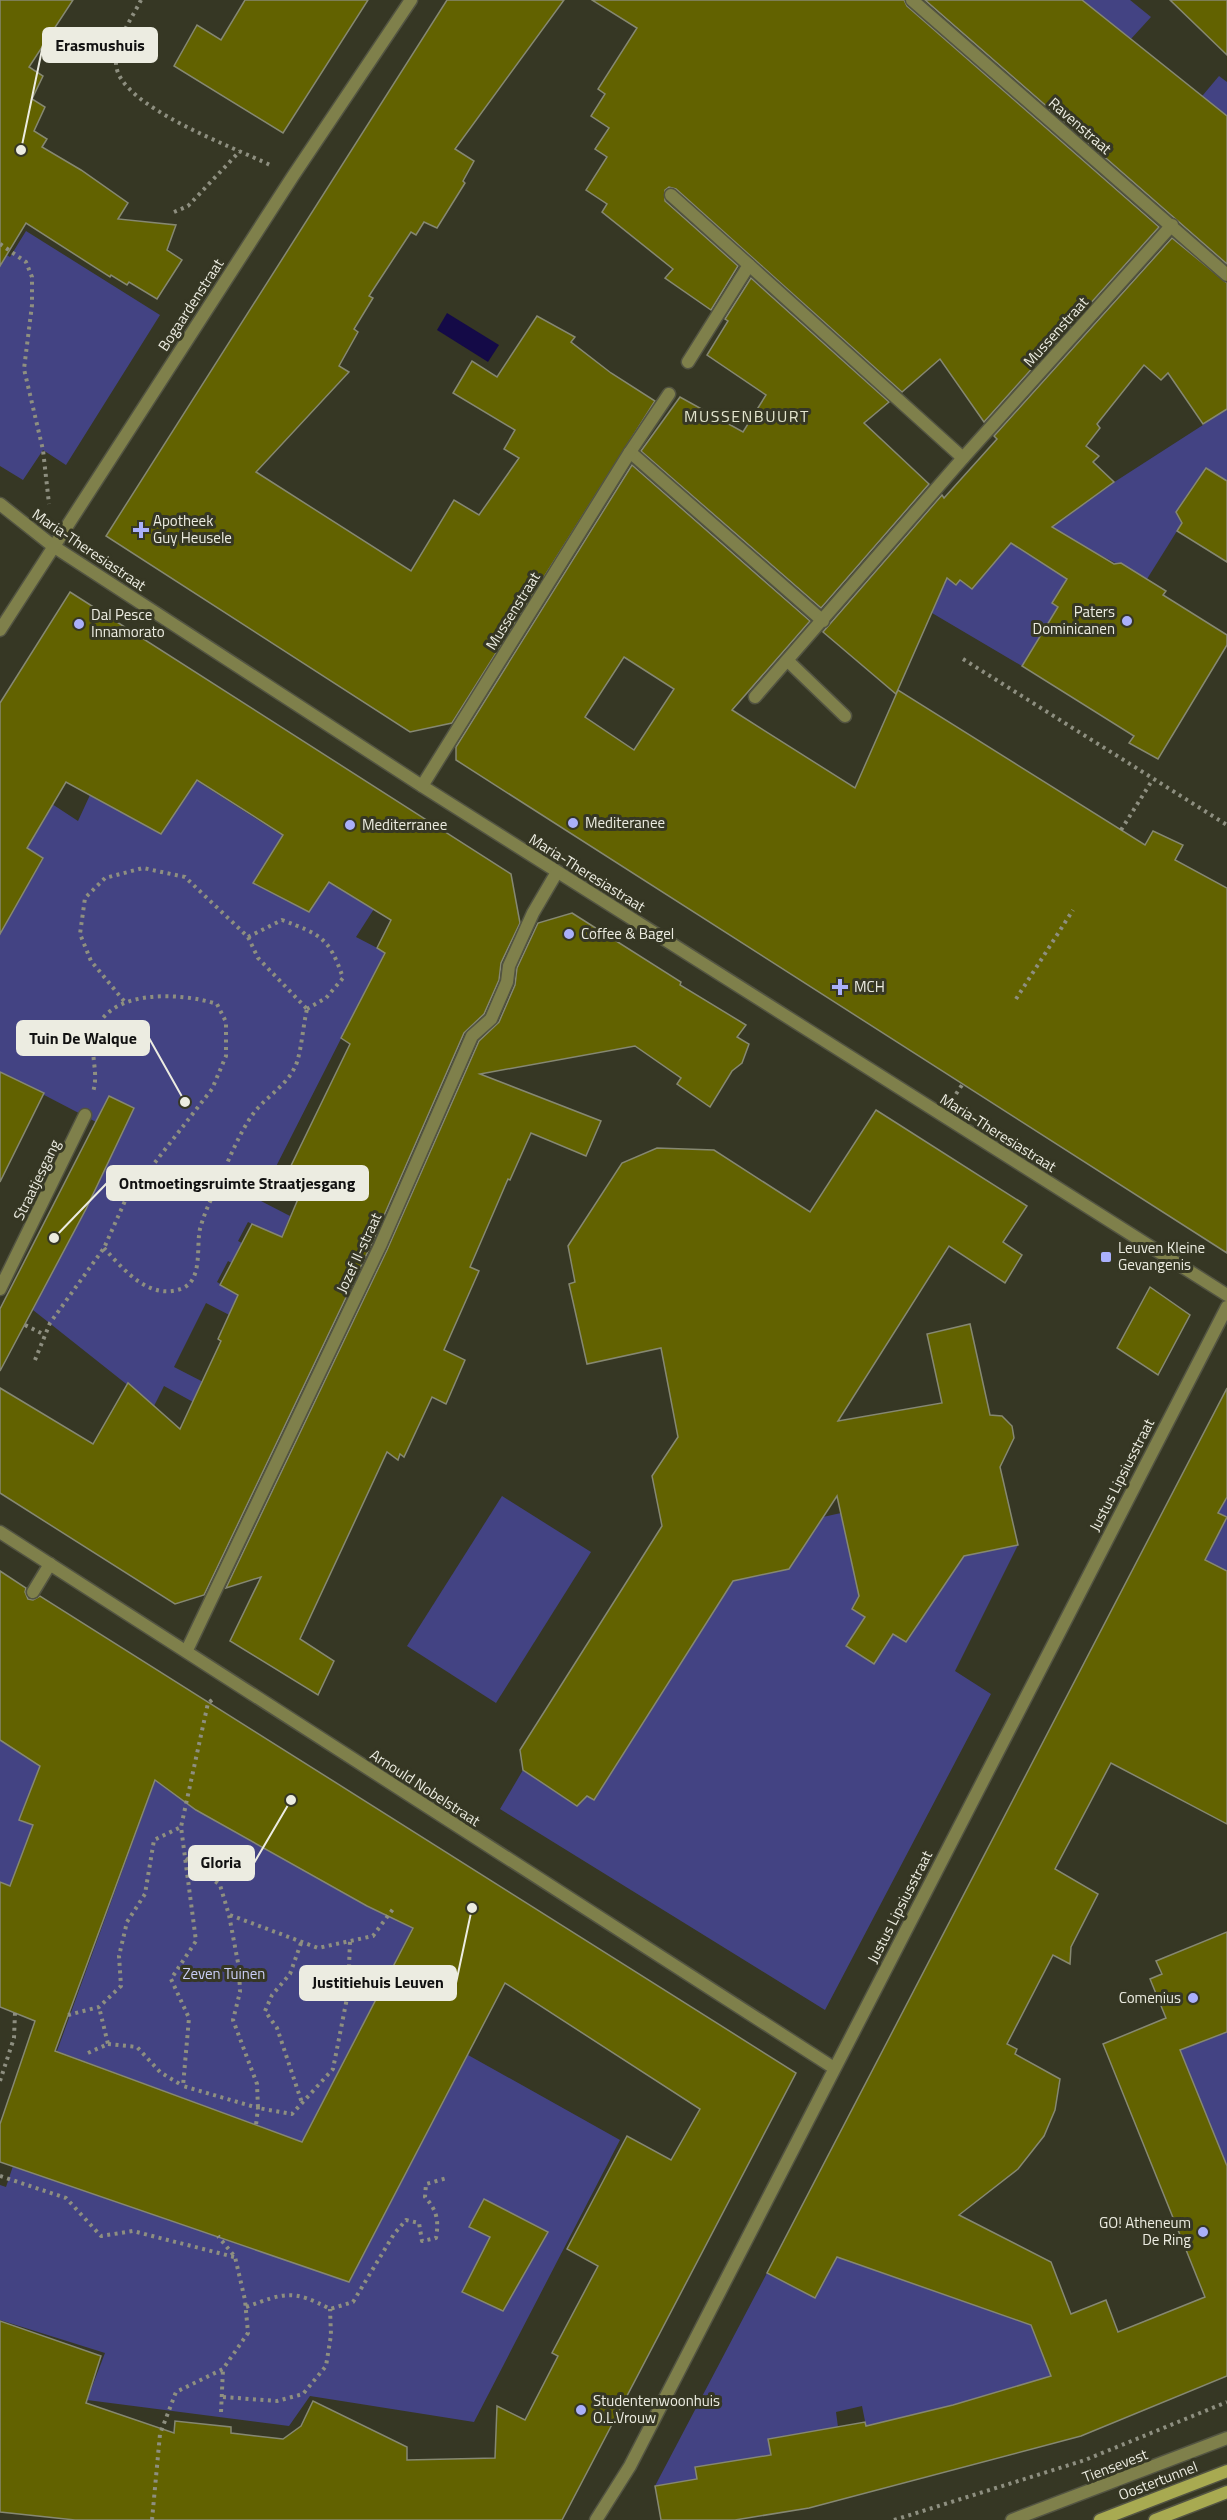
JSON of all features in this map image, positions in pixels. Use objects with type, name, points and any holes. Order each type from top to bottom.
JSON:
[{"type":"main road","name":"Oostertunnel","points":[[1100,2520],[1227,2470]]},
{"type":"main road","points":[[1155,2520],[1227,2492]]},
{"type":"street","name":"Bogaardenstraat","points":[[0,630],[292,176],[411,0]]},
{"type":"street","name":"Ravenstraat","points":[[912,0],[1227,275]]},
{"type":"street","points":[[671,195],[963,458]]},
{"type":"street","name":"Mussenstraat","points":[[755,697],[963,458],[1172,225]]},
{"type":"street","points":[[688,362],[749,266]]},
{"type":"street","name":"Mussenstraat","points":[[422,786],[630,452],[669,394]]},
{"type":"street","points":[[630,452],[823,621]]},
{"type":"street","name":"Maria-Theresiastraat","points":[[0,504],[52,546],[422,786],[1227,1295]]},
{"type":"street","points":[[788,661],[845,716]]},
{"type":"street","name":"Jozef II-straat","points":[[187,1650],[380,1246],[472,1036],[491,1019],[507,982],[509,966],[533,913],[557,872]]},
{"type":"street","name":"Straatjesgang","points":[[0,1289],[85,1116]]},
{"type":"street","name":"Justus Lipsiusstraat","points":[[596,2520],[630,2466],[1227,1307]]},
{"type":"street","name":"Arnould Nobelstraat","points":[[0,1532],[187,1650],[834,2068]]},
{"type":"street","points":[[33,1592],[50,1564]]},
{"type":"street","name":"Tiensevest","points":[[1012,2520],[1227,2438]]},
{"type":"path","points":[[141,0],[118,47],[116,66],[123,84],[148,106],[292,176]]},
{"type":"path","points":[[174,212],[188,206],[240,151]]},
{"type":"path","points":[[0,244],[26,262],[32,277],[32,305],[24,369],[43,450],[52,546]]},
{"type":"path","points":[[963,659],[1227,825]]},
{"type":"path","points":[[1121,830],[1153,779]]},
{"type":"path","points":[[124,1001],[91,962],[80,933],[85,898],[105,878],[143,868],[184,877],[248,937],[258,958],[307,1009]]},
{"type":"path","points":[[1016,999],[1073,910]]},
{"type":"path","points":[[104,1248],[129,1276],[154,1289],[169,1291],[185,1287],[193,1279],[200,1231],[206,1211],[253,1115],[286,1082],[297,1062],[307,1009],[326,998],[343,978],[335,953],[319,934],[282,920],[248,937]]},
{"type":"path","points":[[34,1360],[50,1323],[104,1248],[125,1201],[212,1089],[226,1056],[226,1022],[217,1004],[197,998],[124,1001],[100,1018],[93,1039],[96,1081],[85,1116]]},
{"type":"path","points":[[25,1325],[45,1335]]},
{"type":"path","points":[[183,2086],[189,2018],[171,1979],[196,1941],[181,1827],[208,1703],[235,1683]]},
{"type":"path","points":[[68,2015],[99,2007],[121,1986],[119,1956],[127,1922],[145,1894],[154,1840],[181,1827]]},
{"type":"path","points":[[186,1858],[220,1885],[229,1915],[239,1968],[240,1992],[233,2020],[256,2084],[258,2108],[256,2125]]},
{"type":"path","points":[[229,1915],[318,1948],[373,1936],[393,1909]]},
{"type":"path","points":[[88,2053],[108,2044],[137,2047],[160,2072],[183,2086],[258,2108],[292,2114],[333,2068],[348,1992],[350,1941]]},
{"type":"path","points":[[302,1942],[290,1974],[272,1995],[265,2011],[277,2028],[302,2103]]},
{"type":"path","points":[[99,2007],[108,2044]]},
{"type":"path","points":[[0,2081],[14,2038],[15,2013]]},
{"type":"path","points":[[0,2176],[66,2198],[101,2236],[133,2231],[235,2257]]},
{"type":"path","points":[[246,2307],[281,2294],[308,2297],[330,2309],[353,2302],[393,2234],[406,2220],[419,2223],[422,2241],[436,2238],[439,2224],[435,2207],[425,2197],[426,2184],[447,2178]]},
{"type":"path","points":[[152,2520],[160,2434],[176,2392],[223,2369],[248,2333],[246,2307],[235,2257],[218,2236]]},
{"type":"path","points":[[223,2397],[277,2401],[303,2394],[326,2366],[331,2335],[330,2309]]},
{"type":"path","points":[[221,2412],[223,2369]]},
{"type":"path","points":[[894,2520],[1085,2460],[1227,2402]]},
{"type":"green space","points":[[1081,0],[1130,0],[1151,17],[1130,40]]},
{"type":"green space","points":[[1219,76],[1227,82],[1227,156],[1198,101]]},
{"type":"green space","points":[[26,231],[160,315],[66,465],[43,450],[23,480],[0,466],[0,251],[10,257]]},
{"type":"green space","points":[[1227,403],[1227,481],[1206,469],[1176,512],[1182,523],[1147,579],[1094,552],[1053,603],[1058,607],[1022,666],[932,613],[947,578],[956,585],[960,580],[972,589],[1011,543],[1045,541],[1053,526],[1088,499],[1203,425]]},
{"type":"green space","points":[[186,774],[283,836],[254,883],[309,912],[336,871],[381,898],[356,937],[385,952],[259,1200],[290,1216],[281,1238],[248,1222],[238,1241],[272,1259],[262,1280],[228,1261],[217,1282],[253,1302],[243,1322],[206,1303],[174,1367],[213,1387],[204,1408],[164,1386],[154,1406],[33,1310],[121,1135],[0,1072],[0,922],[5,925],[43,859],[27,848],[52,804],[78,821],[90,795],[161,834],[188,793]]},
{"type":"green space","points":[[502,1496],[591,1552],[496,1703],[407,1646]]},
{"type":"green space","points":[[1227,1497],[1227,1571],[1205,1560],[1226,1517],[1218,1513]]},
{"type":"green space","points":[[841,1513],[859,1596],[852,1609],[906,1641],[917,1559],[1018,1545],[955,1671],[991,1694],[825,2010],[500,1809],[523,1770],[577,1806],[587,1796],[594,1800],[733,1581],[789,1569],[823,1517]]},
{"type":"green space","name":"Zeven Tuinen","points":[[188,1690],[196,1810],[370,1908],[450,1855],[302,2142],[57,2051]]},
{"type":"green space","points":[[33,1732],[62,1750],[36,1776],[19,1819],[33,1825],[10,1886],[0,1882],[0,1740],[20,1753]]},
{"type":"green space","points":[[1227,2032],[1227,2166],[1180,2050]]},
{"type":"green space","points":[[468,2055],[620,2140],[474,2422],[310,2396],[289,2426],[87,2400],[105,2353],[0,2320],[0,2185],[6,2187],[13,2166],[350,2281]]},
{"type":"green space","points":[[837,2257],[1035,2326],[1051,2376],[953,2405],[866,2426],[862,2406],[836,2412],[838,2427],[768,2439],[771,2456],[695,2468],[697,2479],[655,2486],[767,2273],[815,2298]]},
{"type":"shaded area","points":[[447,313],[499,345],[488,362],[437,330]]},
{"type":"building","points":[[0,0],[73,0],[29,67],[43,76],[32,99],[45,107],[34,131],[47,139],[42,147],[81,170],[128,203],[118,219],[176,225],[167,250],[182,260],[157,299],[129,282],[127,285],[111,275],[110,277],[26,223],[0,266]]},
{"type":"building","points":[[245,0],[368,0],[283,133],[174,66],[197,25],[221,40]]},
{"type":"building","points":[[447,0],[564,0],[455,149],[474,161],[463,181],[465,183],[437,228],[424,222],[416,235],[411,232],[369,296],[373,298],[354,329],[358,332],[339,366],[349,372],[256,472],[411,571],[454,500],[479,515],[519,458],[504,449],[515,430],[453,393],[472,361],[497,377],[537,316],[575,337],[571,342],[611,373],[655,401],[452,723],[410,732],[106,536]]},
{"type":"building","points":[[592,0],[904,0],[907,6],[1159,227],[984,422],[940,359],[902,392],[676,189],[669,187],[665,190],[665,201],[738,266],[711,310],[665,278],[673,269],[602,212],[607,204],[586,190],[607,157],[595,149],[609,128],[591,116],[605,94],[598,89],[637,28]]},
{"type":"building","points":[[925,0],[1082,0],[1227,116],[1227,264]]},
{"type":"building","points":[[1170,0],[1227,0],[1227,55]]},
{"type":"building","points":[[1172,238],[1227,283],[1227,409],[1203,424],[1168,373],[1161,380],[1144,365],[1097,424],[1100,428],[1086,446],[1099,456],[1093,462],[1114,482],[1052,527],[1114,564],[1121,563],[1166,591],[1163,595],[1227,635],[1227,645],[1158,759],[1129,743],[1134,736],[1022,666],[1058,607],[1052,603],[1067,579],[1011,543],[972,589],[960,580],[956,585],[947,578],[896,694],[823,632],[942,495],[944,498],[997,439],[994,436]]},
{"type":"building","points":[[751,278],[889,402],[864,423],[929,484],[821,608],[641,451],[680,397],[743,432],[766,395],[707,355],[728,321],[725,319]]},
{"type":"building","points":[[632,465],[810,621],[732,710],[855,788],[898,690],[1145,845],[1153,831],[1183,845],[1175,860],[1227,888],[1227,1253],[456,760],[456,747]],"holes":[[[624,657],[674,689],[634,750],[585,717]]]},
{"type":"building","points":[[1206,468],[1227,481],[1227,562],[1177,531],[1182,523],[1176,512]]},
{"type":"building","points":[[70,592],[511,874],[520,923],[501,963],[499,980],[484,1014],[464,1033],[372,1243],[204,1595],[175,1604],[0,1493],[0,1388],[93,1444],[128,1383],[180,1429],[221,1341],[218,1339],[238,1295],[220,1285],[252,1224],[282,1237],[306,1180],[288,1172],[350,1044],[341,1038],[385,953],[377,948],[391,920],[329,882],[309,912],[253,883],[283,835],[197,780],[161,834],[66,782],[27,848],[43,858],[0,934],[0,703]]},
{"type":"building","points":[[572,913],[681,982],[680,985],[746,1025],[737,1037],[749,1044],[742,1063],[732,1071],[710,1107],[677,1084],[681,1078],[635,1046],[480,1074],[601,1121],[586,1156],[531,1133],[510,1180],[508,1179],[470,1267],[479,1271],[444,1350],[465,1360],[446,1404],[432,1397],[404,1457],[400,1454],[398,1460],[387,1452],[300,1639],[334,1661],[318,1695],[230,1641],[261,1577],[226,1588],[387,1250],[479,1041],[499,1022],[515,985],[517,968],[538,923]]},
{"type":"building","points":[[0,1072],[44,1093],[0,1182]]},
{"type":"building","points":[[109,1096],[134,1108],[86,1209],[0,1371],[0,1309]]},
{"type":"building","points":[[876,1110],[1027,1206],[1003,1242],[1022,1255],[1005,1283],[949,1246],[838,1421],[942,1403],[927,1334],[970,1324],[990,1415],[1002,1416],[1012,1426],[1014,1438],[1000,1467],[1018,1545],[964,1556],[906,1642],[893,1634],[874,1664],[846,1646],[865,1617],[852,1609],[859,1596],[837,1496],[789,1569],[733,1581],[594,1800],[587,1796],[577,1806],[523,1770],[520,1750],[662,1526],[652,1476],[678,1437],[661,1348],[587,1364],[569,1284],[575,1282],[568,1246],[622,1163],[657,1148],[714,1150],[810,1212]]},
{"type":"building","points":[[1150,1287],[1190,1315],[1158,1375],[1117,1348]]},
{"type":"building","points":[[1227,1388],[1227,1497],[1218,1513],[1227,1517],[1205,1560],[1227,1571],[1227,1824],[1111,1763],[1055,1869],[1098,1894],[1071,1947],[1070,1964],[1053,1955],[1007,2044],[1017,2049],[1015,2054],[1060,2079],[1055,2110],[1044,2136],[1018,2169],[959,2215],[1051,2262],[1071,2314],[1106,2300],[1118,2332],[1205,2297],[1103,2044],[1166,2018],[1150,1979],[1162,1974],[1156,1961],[1227,1932],[1227,2032],[1180,2050],[1227,2166],[1227,2376],[1081,2436],[809,2508],[735,2520],[661,2520],[655,2486],[697,2479],[695,2467],[771,2455],[768,2439],[865,2422],[866,2426],[953,2405],[1051,2376],[1031,2325],[837,2257],[815,2298],[767,2273]]},
{"type":"building","points":[[0,1571],[26,1588],[28,1599],[33,1600],[40,1596],[796,2073],[562,2520],[75,2520],[0,2512],[0,2321],[101,2356],[86,2403],[174,2433],[175,2421],[231,2427],[231,2433],[283,2439],[301,2426],[313,2401],[407,2447],[407,2460],[495,2458],[497,2406],[525,2420],[558,2356],[552,2353],[598,2266],[567,2249],[627,2136],[671,2160],[700,2109],[505,1983],[349,2282],[0,2162],[0,2124],[35,2021],[0,2007],[0,1882],[10,1886],[33,1825],[19,1820],[40,1766],[0,1740]],"holes":[[[155,1780],[196,1810],[367,1906],[413,1928],[302,2142],[55,2051]]]},
{"type":"building","points":[[484,2199],[548,2232],[503,2311],[462,2292],[490,2237],[469,2227]]},
{"type":"place","name":"Erasmushuis","points":[[21,150]]},
{"type":"place","name":"Apotheek Guy Heusele","points":[[141,530]]},
{"type":"place","name":"Paters Dominicanen","points":[[1127,621]]},
{"type":"place","name":"Dal Pesce Innamorato","points":[[79,624]]},
{"type":"place","name":"Mediteranee","points":[[573,823]]},
{"type":"place","name":"Mediterranee","points":[[350,825]]},
{"type":"place","name":"Coffee & Bagel","points":[[569,934]]},
{"type":"place","name":"MCH","points":[[840,987]]},
{"type":"place","name":"Tuin De Walque","points":[[185,1102]]},
{"type":"place","name":"Ontmoetingsruimte Straatjesgang","points":[[54,1238]]},
{"type":"place","name":"Leuven Kleine Gevangenis","points":[[1106,1257]]},
{"type":"place","name":"Gloria","points":[[291,1800]]},
{"type":"place","name":"Justitiehuis Leuven","points":[[472,1908]]},
{"type":"place","name":"Comenius","points":[[1193,1998]]},
{"type":"place","name":"GO! Atheneum De Ring","points":[[1203,2232]]},
{"type":"place","name":"Studentenwoonhuis O.L.Vrouw","points":[[581,2410]]},
{"type":"district","name":"MUSSENBUURT","points":[[747,416]]}]
